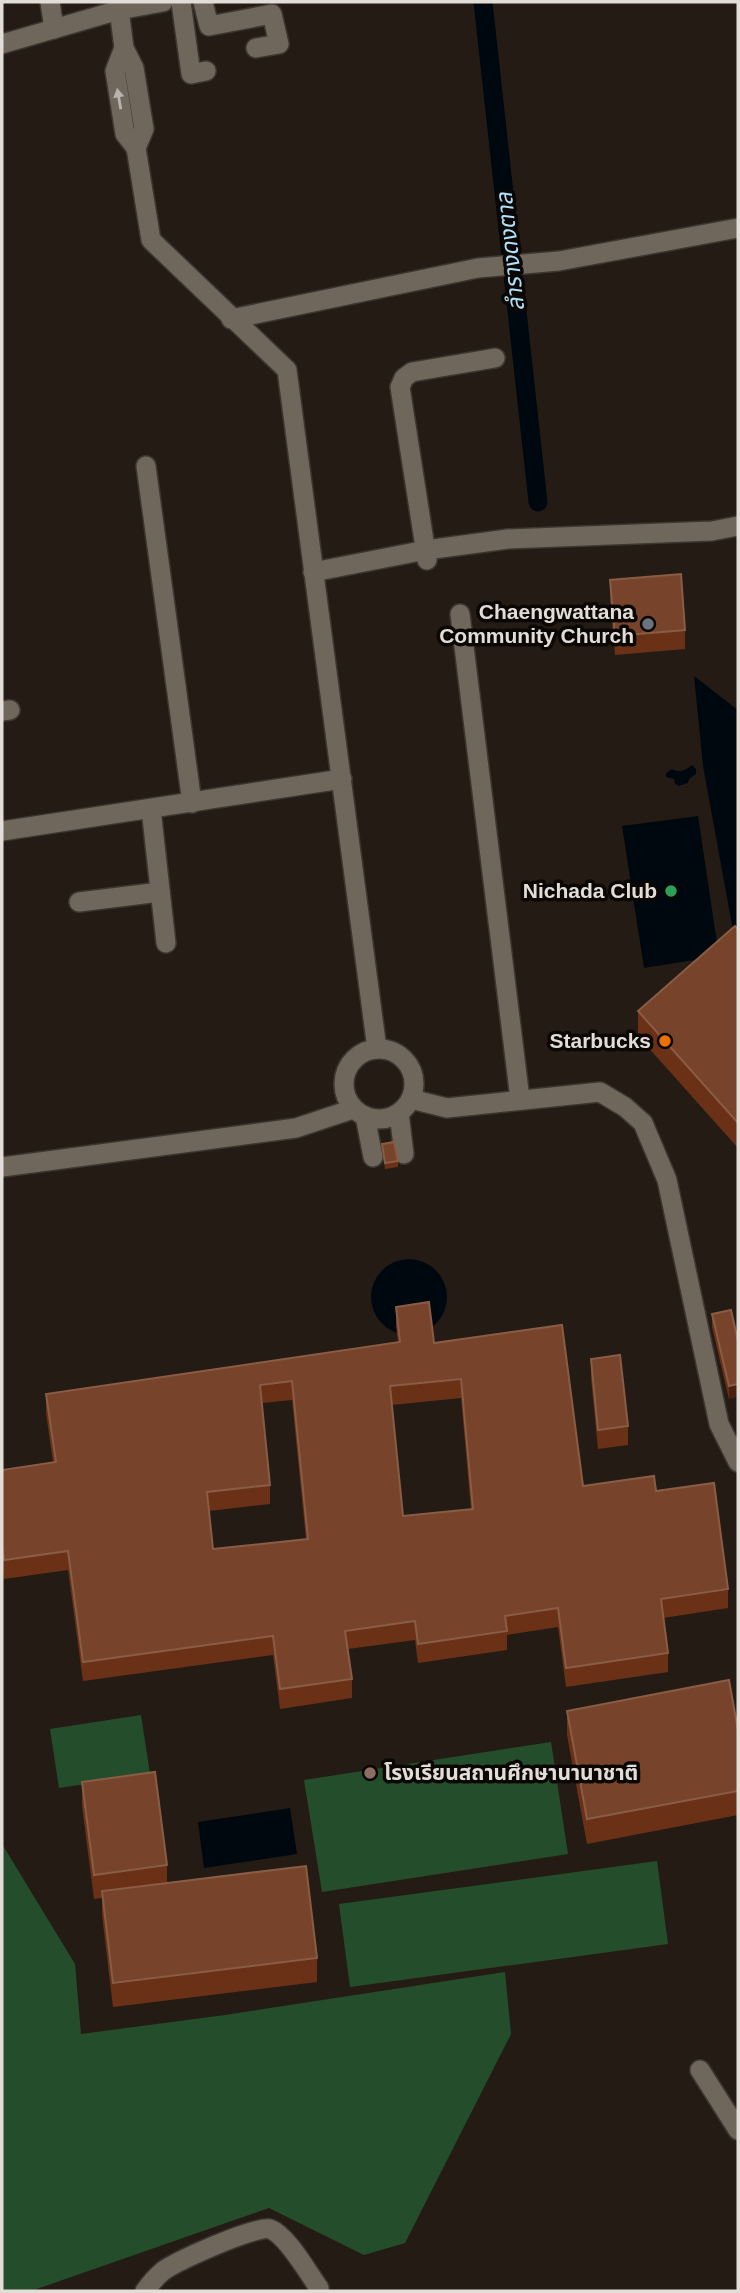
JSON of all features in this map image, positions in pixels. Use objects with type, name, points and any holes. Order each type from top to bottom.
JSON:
[{"type":"street","points":[[50,2],[54,29]]},
{"type":"street","points":[[2,44],[118,6],[163,2]]},
{"type":"street","points":[[181,2],[191,74],[206,71]]},
{"type":"street","points":[[203,2],[209,26],[272,14],[279,44],[256,48]]},
{"type":"street","points":[[118,6],[124,48],[134,68],[144,129],[136,148],[151,240],[287,370],[377,1049]]},
{"type":"street","points":[[231,318],[478,268],[559,261],[738,228]]},
{"type":"street","points":[[427,556],[400,387],[404,378],[412,372],[495,358]]},
{"type":"street","points":[[146,466],[192,803]]},
{"type":"street","points":[[313,572],[427,556],[508,539],[712,531],[738,526]]},
{"type":"street","points":[[460,614],[520,1099]]},
{"type":"street","points":[[2,831],[342,779]]},
{"type":"street","points":[[151,809],[166,943]]},
{"type":"street","points":[[79,902],[160,892]]},
{"type":"street","points":[[373,1157],[359,1112],[344,1091],[344,1077],[352,1062],[361,1054],[377,1049],[391,1051],[409,1065],[414,1082],[405,1106],[404,1154]]},
{"type":"street","points":[[2,1167],[296,1129],[359,1112],[381,1119],[405,1106],[447,1108],[600,1092],[625,1107],[643,1123],[653,1141],[667,1180],[719,1424],[738,1462]]},
{"type":"street","points":[[700,2070],[738,2130]]},
{"type":"street","points":[[145,2291],[163,2271],[174,2265],[215,2245],[262,2228],[278,2234],[319,2288]]},
{"type":"green space","points":[[141,1715],[150,1774],[59,1788],[50,1729]]},
{"type":"green space","points":[[551,1742],[568,1854],[322,1892],[304,1780]]},
{"type":"green space","points":[[2,1844],[75,1964],[81,2034],[505,1972],[511,2034],[405,2243],[364,2255],[269,2208],[31,2291],[2,2291]]},
{"type":"green space","points":[[657,1861],[668,1944],[350,1987],[339,1904]]},
{"type":"shaded area","points":[[694,676],[738,710],[738,948],[703,766]]},
{"type":"shaded area","points":[[692,765],[696,774],[688,783],[679,786],[674,779],[666,777],[666,773],[672,769],[682,771]]},
{"type":"shaded area","name":"Nichada Club","points":[[698,816],[719,956],[644,968],[622,826]]},
{"type":"shaded area","points":[[409,1259],[423,1262],[436,1270],[444,1283],[447,1297],[444,1311],[436,1324],[423,1332],[409,1335],[395,1332],[382,1324],[374,1311],[371,1297],[374,1283],[382,1270],[395,1262]]},
{"type":"shaded area","points":[[290,1808],[297,1854],[204,1868],[198,1822]]},
{"type":"building","name":"Chaengwattana Community Church","points":[[681,574],[685,630],[615,636],[610,580]]},
{"type":"building","points":[[735,926],[738,930],[738,1123],[638,1011]]},
{"type":"building","points":[[394,1142],[398,1161],[385,1163],[382,1144]]},
{"type":"building","points":[[429,1302],[434,1343],[562,1325],[583,1486],[654,1476],[656,1491],[714,1483],[728,1589],[661,1599],[668,1653],[566,1668],[558,1608],[505,1616],[507,1631],[418,1644],[415,1621],[345,1631],[352,1679],[280,1689],[273,1636],[83,1662],[68,1551],[4,1560],[2,1546],[2,1470],[56,1462],[46,1394],[400,1342],[396,1307]],"holes":[[[461,1379],[473,1509],[403,1516],[390,1386]],[[292,1381],[308,1539],[213,1549],[207,1492],[270,1485],[260,1385]]]},
{"type":"building","points":[[731,1310],[738,1341],[738,1384],[729,1386],[712,1314]]},
{"type":"building","points":[[620,1355],[628,1426],[598,1430],[591,1359]]},
{"type":"building","points":[[729,1680],[738,1730],[738,1791],[587,1819],[567,1711]]},
{"type":"building","points":[[155,1772],[167,1865],[94,1875],[82,1782]]},
{"type":"building","points":[[306,1866],[317,1958],[113,1983],[102,1891]]},
{"type":"waterway","name":"ลำรางดงตาล","points":[[483,2],[538,502]]},
{"type":"place","name":"Chaengwattana Community Church","points":[[648,624]]},
{"type":"place","name":"Nichada Club","points":[[671,891]]},
{"type":"place","name":"Starbucks","points":[[665,1041]]},
{"type":"place","name":"โรงเรียนสถานศึกษานานาชาติ","points":[[370,1773]]}]
